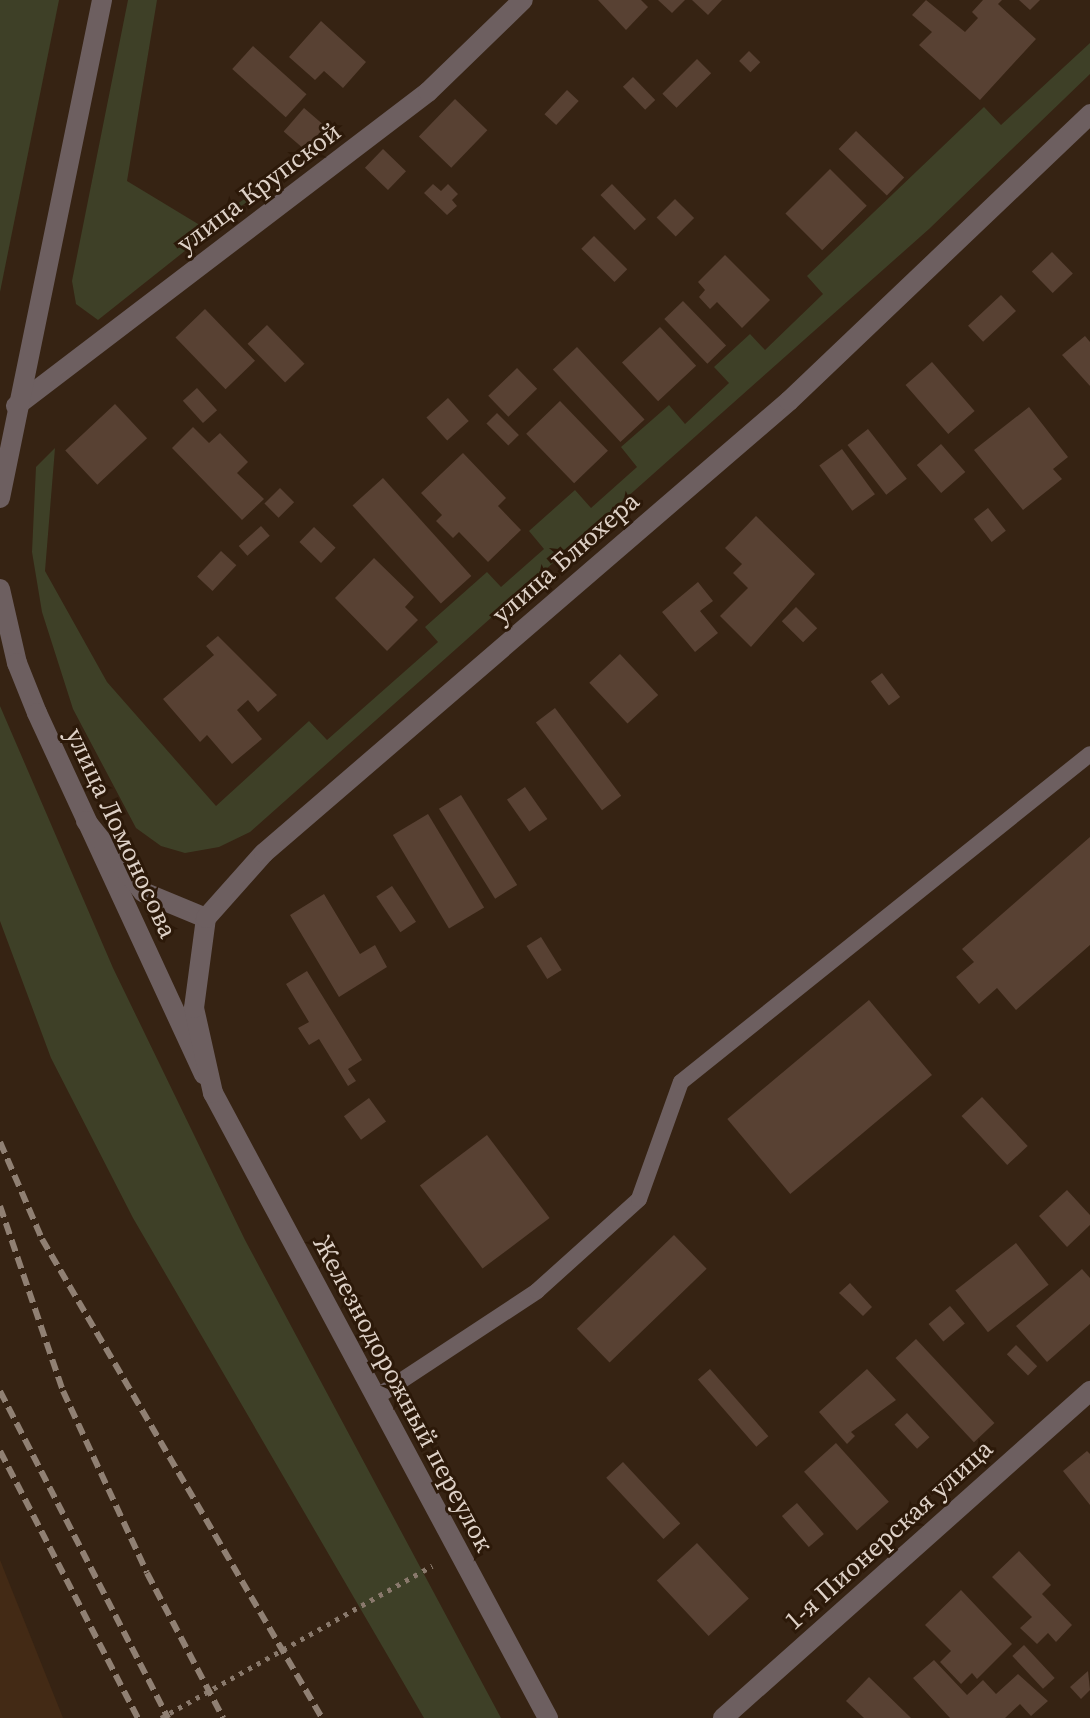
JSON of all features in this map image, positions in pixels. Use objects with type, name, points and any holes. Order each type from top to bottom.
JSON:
[{"type":"street","points":[[0,498],[16,406],[102,0]]},
{"type":"street","name":"улица Крупской","points":[[16,406],[428,92],[523,0]]},
{"type":"street","name":"улица Блюхера","points":[[206,918],[264,853],[789,401],[1090,114]]},
{"type":"street","name":"улица Ломоносова","points":[[0,589],[17,663],[86,821],[213,1093]]},
{"type":"street","points":[[86,821],[143,892],[206,918],[194,1008],[213,1093]]},
{"type":"street","name":"Железнодорожный переулок","points":[[213,1093],[548,1718]]},
{"type":"street","name":"1-я Пионерская улица","points":[[723,1718],[1090,1391]]},
{"type":"lane","points":[[375,1398],[537,1291],[639,1199],[681,1082],[1090,754]]},
{"type":"path","points":[[161,1718],[457,1551]]},
{"type":"shaded area","points":[[0,1560],[63,1718],[0,1718]]},
{"type":"green space","points":[[0,0],[59,0],[0,292]]},
{"type":"green space","points":[[128,0],[157,0],[127,181],[203,227],[283,173],[98,320],[76,304],[72,281]]},
{"type":"green space","points":[[1090,43],[1090,74],[929,229],[250,832],[219,847],[185,853],[161,846],[136,828],[73,709],[42,612],[32,552],[36,467],[55,448],[45,571],[107,682],[216,806],[309,721],[327,740],[438,642],[425,627],[487,572],[501,587],[544,549],[529,531],[575,490],[591,508],[637,467],[621,447],[669,405],[685,424],[729,383],[714,367],[750,334],[765,350],[823,294],[807,276],[984,107],[1001,125]]},
{"type":"green space","points":[[0,706],[113,968],[245,1240],[501,1718],[424,1718],[133,1218],[51,1058],[0,921]]},
{"type":"building","points":[[598,0],[641,0],[648,7],[626,30]]},
{"type":"building","points":[[658,0],[685,0],[672,13]]},
{"type":"building","points":[[692,0],[722,0],[708,15]]},
{"type":"building","points":[[926,0],[965,32],[978,18],[972,12],[983,0],[1002,0],[998,4],[1036,39],[980,100],[919,45],[932,32],[912,15]]},
{"type":"building","points":[[1019,0],[1040,0],[1030,10]]},
{"type":"building","points":[[321,21],[366,62],[343,88],[324,71],[315,80],[289,57]]},
{"type":"building","points":[[253,46],[307,94],[286,117],[232,69]]},
{"type":"building","points":[[749,51],[760,62],[750,72],[739,61]]},
{"type":"building","points":[[697,59],[711,73],[676,108],[662,94]]},
{"type":"building","points":[[633,77],[655,100],[645,110],[623,87]]},
{"type":"building","points":[[567,90],[579,101],[556,125],[544,114]]},
{"type":"building","points":[[455,99],[487,130],[451,168],[419,136]]},
{"type":"building","points":[[304,108],[325,126],[305,150],[284,131]]},
{"type":"building","points":[[856,131],[904,178],[887,196],[839,149]]},
{"type":"building","points":[[383,149],[406,171],[388,190],[365,168]]},
{"type":"building","points":[[830,169],[867,206],[822,250],[785,214]]},
{"type":"building","points":[[433,184],[441,191],[448,184],[458,194],[452,200],[457,206],[447,215],[424,193]]},
{"type":"building","points":[[612,184],[646,219],[635,230],[600,195]]},
{"type":"building","points":[[675,199],[694,218],[676,236],[657,217]]},
{"type":"building","points":[[594,236],[627,269],[615,282],[581,249]]},
{"type":"building","points":[[1052,252],[1073,274],[1053,293],[1032,271]]},
{"type":"building","points":[[725,255],[770,300],[742,328],[717,302],[710,309],[699,297],[705,290],[698,282]]},
{"type":"building","points":[[1001,295],[1016,311],[983,342],[968,326]]},
{"type":"building","points":[[683,301],[726,346],[707,364],[664,319]]},
{"type":"building","points":[[205,309],[255,361],[226,389],[176,337]]},
{"type":"building","points":[[267,325],[305,364],[285,383],[248,344]]},
{"type":"building","points":[[660,327],[696,366],[658,401],[622,362]]},
{"type":"building","points":[[1085,336],[1090,342],[1090,386],[1062,355]]},
{"type":"building","points":[[577,347],[645,419],[620,442],[553,370]]},
{"type":"building","points":[[932,362],[975,411],[948,434],[906,385]]},
{"type":"building","points":[[517,368],[537,389],[508,417],[488,396]]},
{"type":"building","points":[[197,388],[217,410],[203,423],[183,401]]},
{"type":"building","points":[[448,398],[469,421],[447,440],[426,417]]},
{"type":"building","points":[[560,401],[608,451],[574,483],[526,434]]},
{"type":"building","points":[[115,404],[147,438],[97,485],[65,450]]},
{"type":"building","points":[[1029,407],[1068,457],[1053,469],[1062,479],[1023,510],[974,450]]},
{"type":"building","points":[[497,413],[519,435],[508,446],[486,424]]},
{"type":"building","points":[[193,427],[209,443],[220,433],[248,462],[237,473],[264,499],[242,520],[172,448]]},
{"type":"building","points":[[868,429],[907,479],[886,495],[848,445]]},
{"type":"building","points":[[941,444],[965,472],[941,493],[917,465]]},
{"type":"building","points":[[842,449],[875,494],[852,511],[819,465]]},
{"type":"building","points":[[463,453],[506,498],[498,506],[521,530],[488,562],[459,532],[453,538],[436,521],[442,515],[421,493]]},
{"type":"building","points":[[383,478],[471,576],[441,604],[353,505]]},
{"type":"building","points":[[280,488],[294,502],[279,518],[264,504]]},
{"type":"building","points":[[988,508],[1006,531],[992,542],[974,519]]},
{"type":"building","points":[[756,516],[815,574],[751,647],[720,616],[748,588],[733,573],[742,564],[725,548]]},
{"type":"building","points":[[261,526],[270,536],[247,556],[239,546]]},
{"type":"building","points":[[314,527],[336,548],[321,563],[299,542]]},
{"type":"building","points":[[221,551],[236,565],[212,591],[197,577]]},
{"type":"building","points":[[374,558],[414,597],[405,607],[418,620],[387,651],[335,598]]},
{"type":"building","points":[[698,582],[713,601],[700,611],[718,633],[695,652],[662,612]]},
{"type":"building","points":[[796,607],[817,628],[803,642],[782,621]]},
{"type":"building","points":[[218,636],[277,695],[258,712],[248,700],[237,710],[262,739],[232,764],[207,735],[200,742],[163,699],[214,655],[206,646]]},
{"type":"building","points":[[620,654],[658,695],[627,724],[589,683]]},
{"type":"building","points":[[882,673],[900,697],[889,705],[871,681]]},
{"type":"building","points":[[555,708],[621,796],[602,810],[536,722]]},
{"type":"building","points":[[525,787],[547,819],[529,832],[507,800]]},
{"type":"building","points":[[461,795],[517,885],[495,899],[439,809]]},
{"type":"building","points":[[428,814],[484,907],[449,929],[393,835]]},
{"type":"building","points":[[1090,837],[1090,945],[1016,1010],[997,988],[979,1004],[956,977],[974,962],[962,949]]},
{"type":"building","points":[[392,886],[416,922],[400,932],[376,897]]},
{"type":"building","points":[[324,894],[360,954],[375,945],[387,967],[339,997],[290,915]]},
{"type":"building","points":[[541,937],[562,970],[547,979],[527,946]]},
{"type":"building","points":[[307,971],[362,1060],[348,1069],[356,1081],[348,1086],[319,1039],[309,1045],[298,1028],[309,1022],[286,984]]},
{"type":"building","points":[[869,1000],[932,1075],[790,1194],[727,1119]]},
{"type":"building","points":[[982,1097],[1028,1146],[1007,1165],[962,1116]]},
{"type":"building","points":[[369,1098],[386,1121],[361,1140],[344,1116]]},
{"type":"building","points":[[487,1135],[550,1218],[483,1269],[420,1186]]},
{"type":"building","points":[[1067,1190],[1090,1215],[1090,1225],[1067,1247],[1039,1216]]},
{"type":"building","points":[[674,1235],[707,1269],[610,1363],[577,1329]]},
{"type":"building","points":[[1016,1243],[1049,1285],[988,1332],[955,1290]]},
{"type":"building","points":[[1082,1269],[1090,1278],[1090,1324],[1047,1362],[1016,1326]]},
{"type":"building","points":[[850,1283],[872,1307],[863,1316],[839,1293]]},
{"type":"building","points":[[950,1306],[965,1324],[943,1342],[929,1324]]},
{"type":"building","points":[[916,1339],[994,1423],[974,1442],[896,1358]]},
{"type":"building","points":[[1016,1345],[1037,1366],[1028,1375],[1007,1354]]},
{"type":"building","points":[[710,1369],[768,1436],[756,1447],[698,1379]]},
{"type":"building","points":[[867,1369],[896,1400],[851,1432],[855,1436],[847,1444],[819,1412]]},
{"type":"building","points":[[907,1413],[930,1437],[917,1449],[895,1425]]},
{"type":"building","points":[[836,1443],[889,1502],[857,1530],[804,1472]]},
{"type":"building","points":[[1087,1451],[1090,1454],[1090,1505],[1063,1471]]},
{"type":"building","points":[[623,1462],[680,1523],[663,1539],[606,1478]]},
{"type":"building","points":[[797,1503],[824,1534],[809,1547],[782,1516]]},
{"type":"building","points":[[697,1543],[749,1599],[709,1636],[657,1581]]},
{"type":"building","points":[[1019,1551],[1051,1585],[1042,1594],[1072,1625],[1056,1642],[1048,1633],[1037,1644],[1020,1628],[1032,1617],[992,1577]]},
{"type":"building","points":[[961,1590],[1012,1644],[977,1679],[972,1673],[961,1684],[940,1662],[951,1651],[925,1625]]},
{"type":"building","points":[[1024,1645],[1055,1678],[1043,1689],[1012,1656]]},
{"type":"building","points":[[934,1660],[967,1695],[983,1680],[996,1694],[1018,1674],[1048,1701],[1031,1716],[1020,1704],[1005,1718],[950,1718],[913,1678]]},
{"type":"building","points":[[1088,1671],[1090,1690],[1081,1699],[1070,1687]]},
{"type":"building","points":[[869,1677],[911,1718],[864,1718],[846,1701]]},
{"type":"railway","points":[[0,1142],[42,1239],[322,1718]]},
{"type":"railway","points":[[0,1206],[63,1391],[147,1573],[223,1718]]},
{"type":"railway","points":[[0,1391],[168,1718]]},
{"type":"railway","points":[[0,1451],[138,1718]]}]
